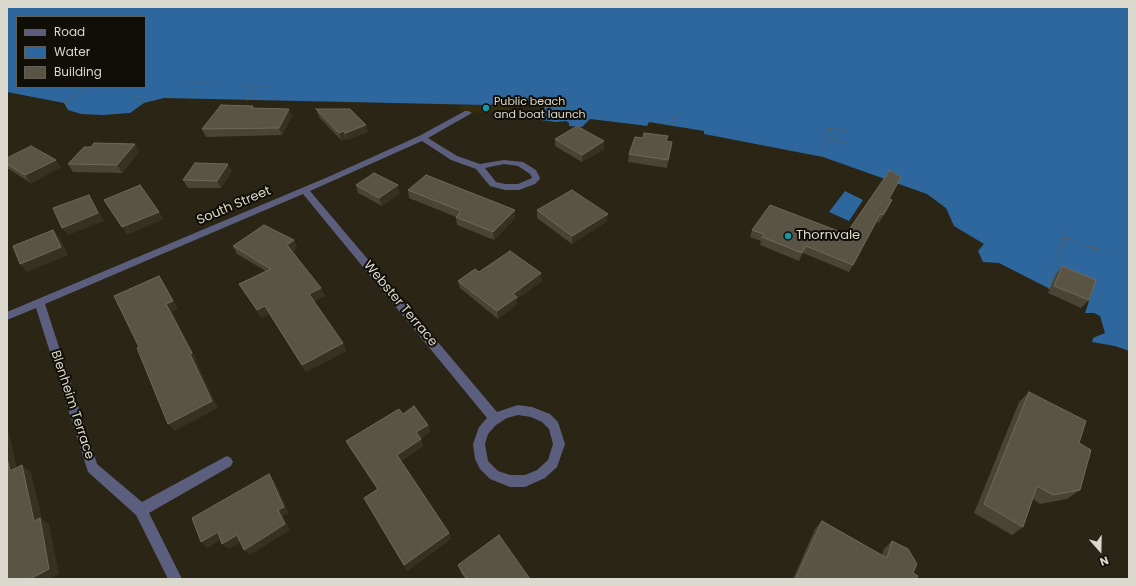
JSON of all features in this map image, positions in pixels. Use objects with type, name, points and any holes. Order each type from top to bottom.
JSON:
[{"type":"street","name":"South Street","points":[[7,316],[304,190],[422,138],[468,113]]},
{"type":"street","points":[[422,138],[454,158],[479,167],[493,184],[505,187],[519,187],[532,182],[536,178],[533,172],[520,164],[504,162],[479,167]]},
{"type":"street","name":"Webster Terrace","points":[[304,190],[495,419]]},
{"type":"street","name":"Blenheim Terrace","points":[[39,303],[92,468],[142,510],[175,579]]},
{"type":"street","points":[[518,410],[532,412],[546,418],[554,426],[558,436],[558,451],[553,463],[541,474],[525,481],[510,481],[494,475],[488,470],[481,458],[479,444],[483,432],[495,419],[504,414],[518,410]]},
{"type":"street","points":[[142,510],[227,462]]},
{"type":"path","points":[[7,77],[16,72]]},
{"type":"path","points":[[190,82],[217,84]]},
{"type":"path","points":[[190,99],[203,83]]},
{"type":"path","points":[[244,86],[269,87]]},
{"type":"path","points":[[247,101],[256,87]]},
{"type":"path","points":[[19,93],[26,88]]},
{"type":"path","points":[[64,103],[88,88]]},
{"type":"path","points":[[313,102],[322,89]]},
{"type":"path","points":[[546,106],[570,95]]},
{"type":"path","points":[[134,97],[144,103]]},
{"type":"path","points":[[673,126],[674,116]]},
{"type":"path","points":[[823,157],[825,138],[828,128],[849,132]]},
{"type":"path","points":[[825,138],[846,143]]},
{"type":"path","points":[[1049,289],[1064,237],[1113,255]]},
{"type":"sand","name":"Public beach and boat launch","points":[[461,105],[514,105],[506,112],[468,113],[459,109]]},
{"type":"water","points":[[7,7],[1129,7],[1129,351],[1115,346],[1092,342],[1093,338],[1105,333],[1100,316],[1094,313],[1085,313],[1093,289],[1059,274],[1052,290],[999,263],[983,262],[978,251],[984,244],[954,226],[946,208],[927,194],[823,157],[704,134],[704,131],[649,122],[647,126],[590,119],[582,127],[569,126],[569,123],[566,121],[556,122],[533,119],[549,103],[550,98],[544,96],[526,103],[485,105],[164,98],[144,103],[130,113],[103,115],[81,114],[68,110],[64,103],[7,92]]},
{"type":"water","points":[[845,191],[863,200],[849,221],[829,212]]},
{"type":"building","points":[[221,105],[253,106],[251,108],[289,109],[279,128],[202,129]]},
{"type":"building","points":[[316,109],[350,109],[366,125],[345,133],[343,131],[339,133]]},
{"type":"building","points":[[577,126],[604,141],[582,155],[555,139]]},
{"type":"building","points":[[644,133],[668,136],[666,141],[672,142],[668,160],[629,154],[635,137],[643,138]]},
{"type":"building","points":[[94,143],[135,144],[117,165],[68,164],[84,147],[91,147]]},
{"type":"building","points":[[31,146],[56,160],[25,175],[7,164],[7,158]]},
{"type":"building","points":[[195,163],[228,164],[217,181],[183,180]]},
{"type":"building","points":[[890,170],[901,177],[889,199],[892,200],[883,215],[880,214],[853,265],[806,246],[802,253],[762,237],[764,234],[752,230],[770,205],[846,234]]},
{"type":"building","points":[[374,173],[398,185],[379,198],[356,185]]},
{"type":"building","points":[[426,175],[515,210],[493,232],[456,217],[461,211],[408,190]]},
{"type":"building","points":[[140,185],[159,212],[122,227],[104,200]]},
{"type":"building","points":[[572,190],[608,214],[572,236],[537,210]]},
{"type":"building","points":[[89,195],[98,213],[62,228],[53,208]]},
{"type":"building","points":[[264,225],[294,240],[287,245],[321,288],[309,294],[343,343],[302,365],[265,306],[257,310],[239,284],[271,269],[233,246]]},
{"type":"building","points":[[53,230],[61,247],[20,264],[13,246]]},
{"type":"building","points":[[510,251],[541,273],[513,294],[517,297],[497,311],[458,281],[475,269],[479,272]]},
{"type":"building","points":[[1062,266],[1096,280],[1089,300],[1054,286]]},
{"type":"building","points":[[159,276],[173,301],[166,304],[192,353],[190,354],[212,401],[168,424],[137,348],[139,347],[114,296]]},
{"type":"building","points":[[1029,392],[1086,421],[1079,443],[1091,450],[1080,490],[1053,495],[1037,486],[1023,527],[984,504]]},
{"type":"building","points":[[414,406],[428,425],[416,432],[421,439],[397,455],[449,533],[404,565],[364,498],[378,489],[346,441],[399,409],[403,414]]},
{"type":"building","points":[[7,458],[10,471],[22,465],[34,521],[40,518],[49,569],[30,579],[7,579]]},
{"type":"building","points":[[269,474],[284,507],[278,510],[285,524],[244,550],[237,535],[222,544],[218,532],[201,542],[192,518]]},
{"type":"building","points":[[822,521],[887,558],[892,541],[908,549],[917,564],[913,573],[918,576],[916,579],[796,578]]},
{"type":"building","points":[[499,535],[530,579],[467,579],[458,565]]},
{"type":"place","name":"Public beach and boat launch","points":[[486,108]]},
{"type":"place","name":"Thornvale","points":[[788,236]]}]
